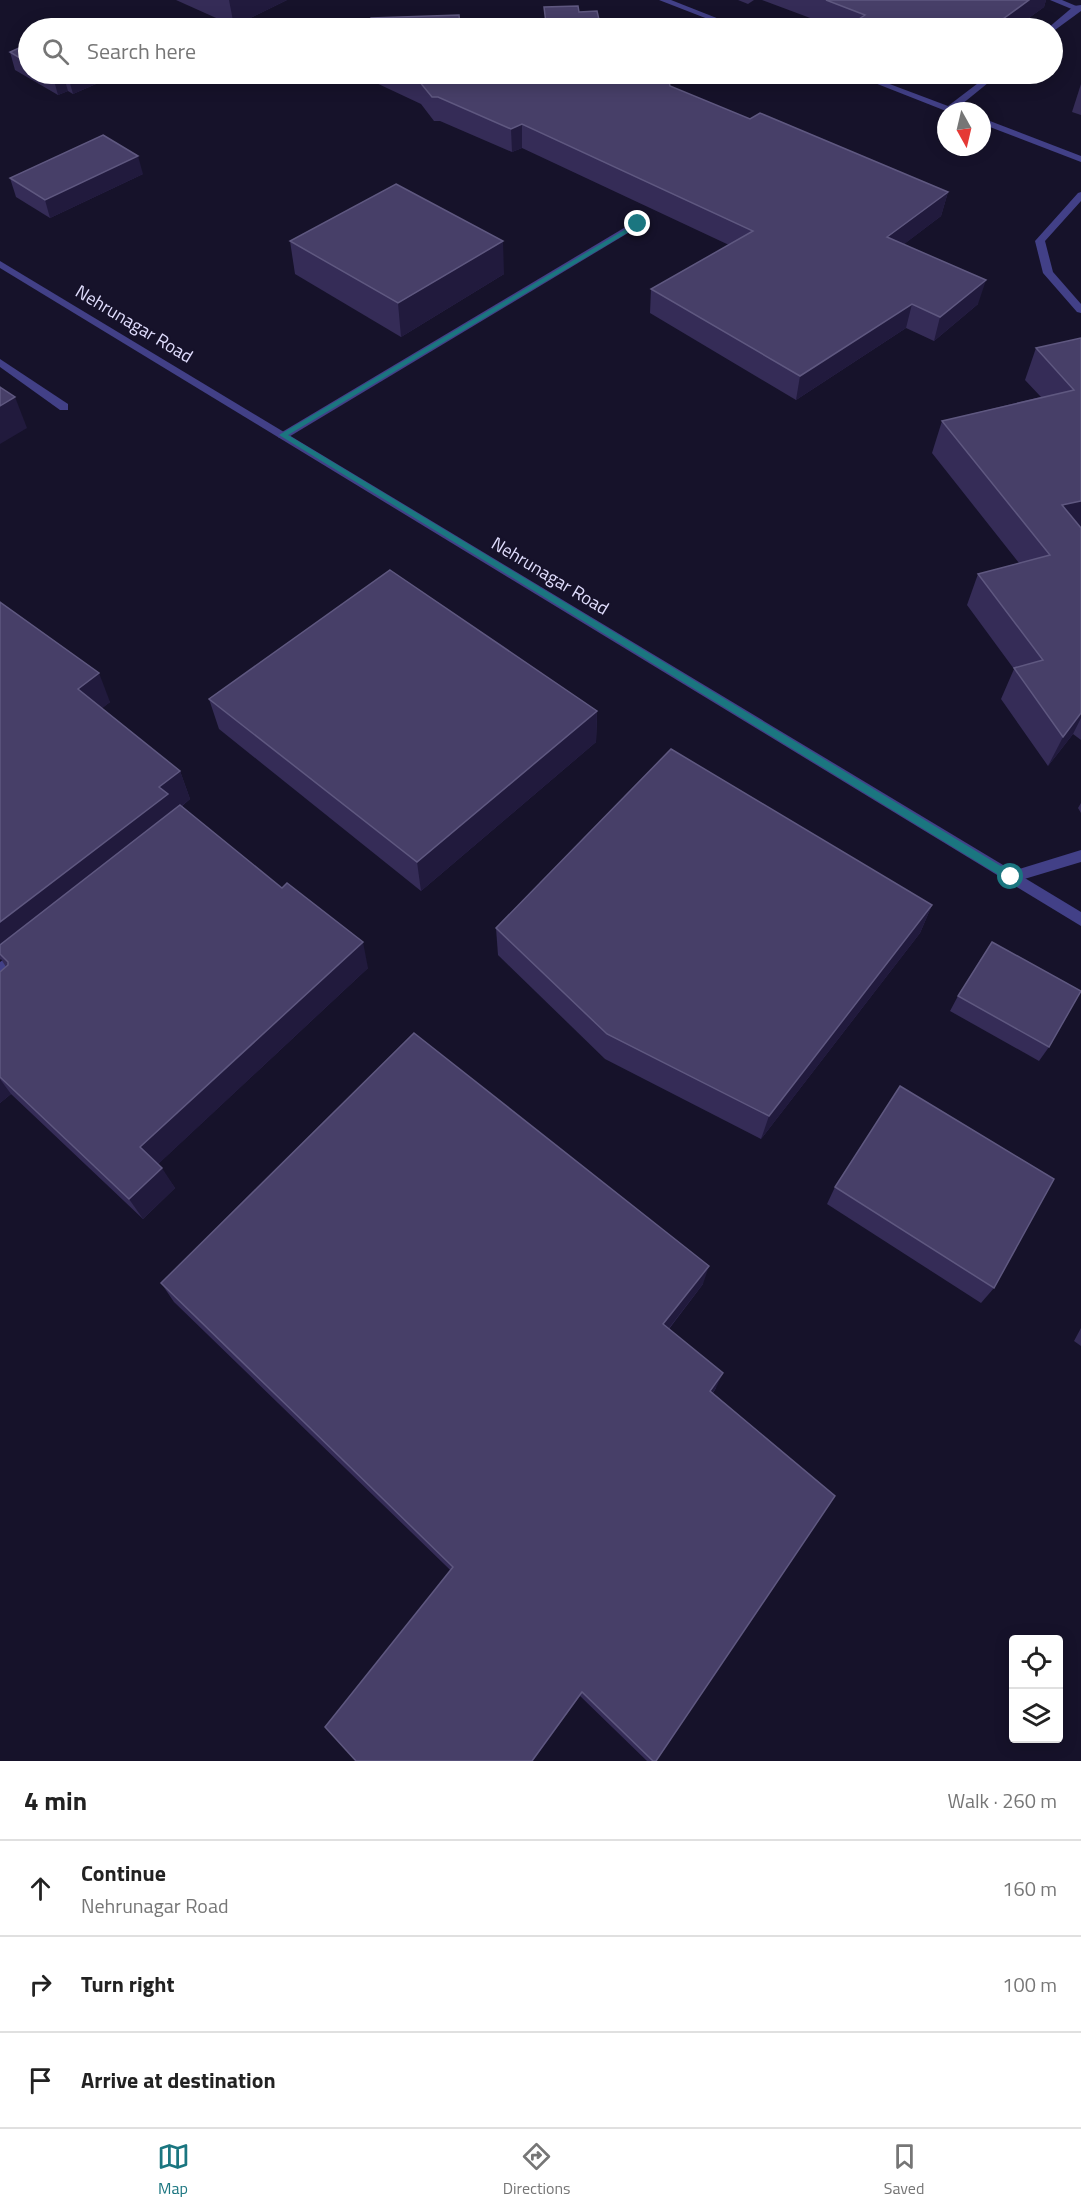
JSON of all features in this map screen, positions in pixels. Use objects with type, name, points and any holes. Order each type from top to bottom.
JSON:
[{"type":"street","points":[[663,0],[711,18]]},
{"type":"street","points":[[1054,0],[1079,8]]},
{"type":"street","points":[[1063,20],[1079,8]]},
{"type":"street","points":[[883,84],[937,104]]},
{"type":"street","points":[[962,102],[983,84]]},
{"type":"street","points":[[991,125],[1081,159]]},
{"type":"street","points":[[1081,195],[1040,241],[1048,273],[1081,310]]},
{"type":"street","points":[[283,435],[638,224]]},
{"type":"street","name":"Nehrunagar Road","points":[[0,264],[1081,920]]},
{"type":"street","points":[[0,362],[64,407]]},
{"type":"street","points":[[1011,877],[1081,856]]},
{"type":"street","points":[[0,971],[37,942]]},
{"type":"building","points":[[826,0],[1029,0],[1004,18],[860,18],[865,15]]},
{"type":"building","points":[[578,6],[579,12],[597,11],[599,18],[545,18],[544,7]]},
{"type":"building","points":[[459,15],[459,18],[371,18]]},
{"type":"building","points":[[18,48],[18,57],[10,52]]},
{"type":"building","points":[[421,84],[670,84],[750,119],[760,113],[948,192],[887,237],[986,280],[940,317],[912,304],[800,376],[651,289],[753,231],[522,124],[511,129],[438,97],[432,97]]},
{"type":"building","points":[[103,135],[138,156],[45,200],[10,178]]},
{"type":"building","points":[[396,184],[503,241],[398,303],[290,241]]},
{"type":"building","points":[[1081,338],[1081,501],[1062,505],[1081,528],[1081,713],[1063,737],[1014,668],[1043,660],[978,574],[1050,555],[942,421],[1074,390],[1036,348]]},
{"type":"building","points":[[0,387],[15,397],[0,406]]},
{"type":"building","points":[[390,570],[597,711],[417,862],[209,699]]},
{"type":"building","points":[[0,602],[99,673],[78,689],[180,771],[159,787],[168,794],[0,922]]},
{"type":"building","points":[[671,749],[932,905],[769,1116],[607,1034],[496,928]]},
{"type":"building","points":[[180,805],[282,888],[287,883],[363,942],[140,1147],[162,1168],[129,1199],[0,1077],[0,972],[8,965],[8,962],[0,954],[0,945]]},
{"type":"building","points":[[992,942],[1081,991],[1049,1047],[958,996]]},
{"type":"building","points":[[414,1033],[709,1266],[663,1324],[723,1373],[710,1391],[835,1496],[656,1761],[653,1761],[582,1692],[532,1761],[356,1761],[325,1727],[453,1567],[161,1283]]},
{"type":"building","points":[[900,1086],[1054,1179],[994,1288],[835,1187]]},
{"type":"route","points":[[638,224],[283,435],[1011,877]]}]
